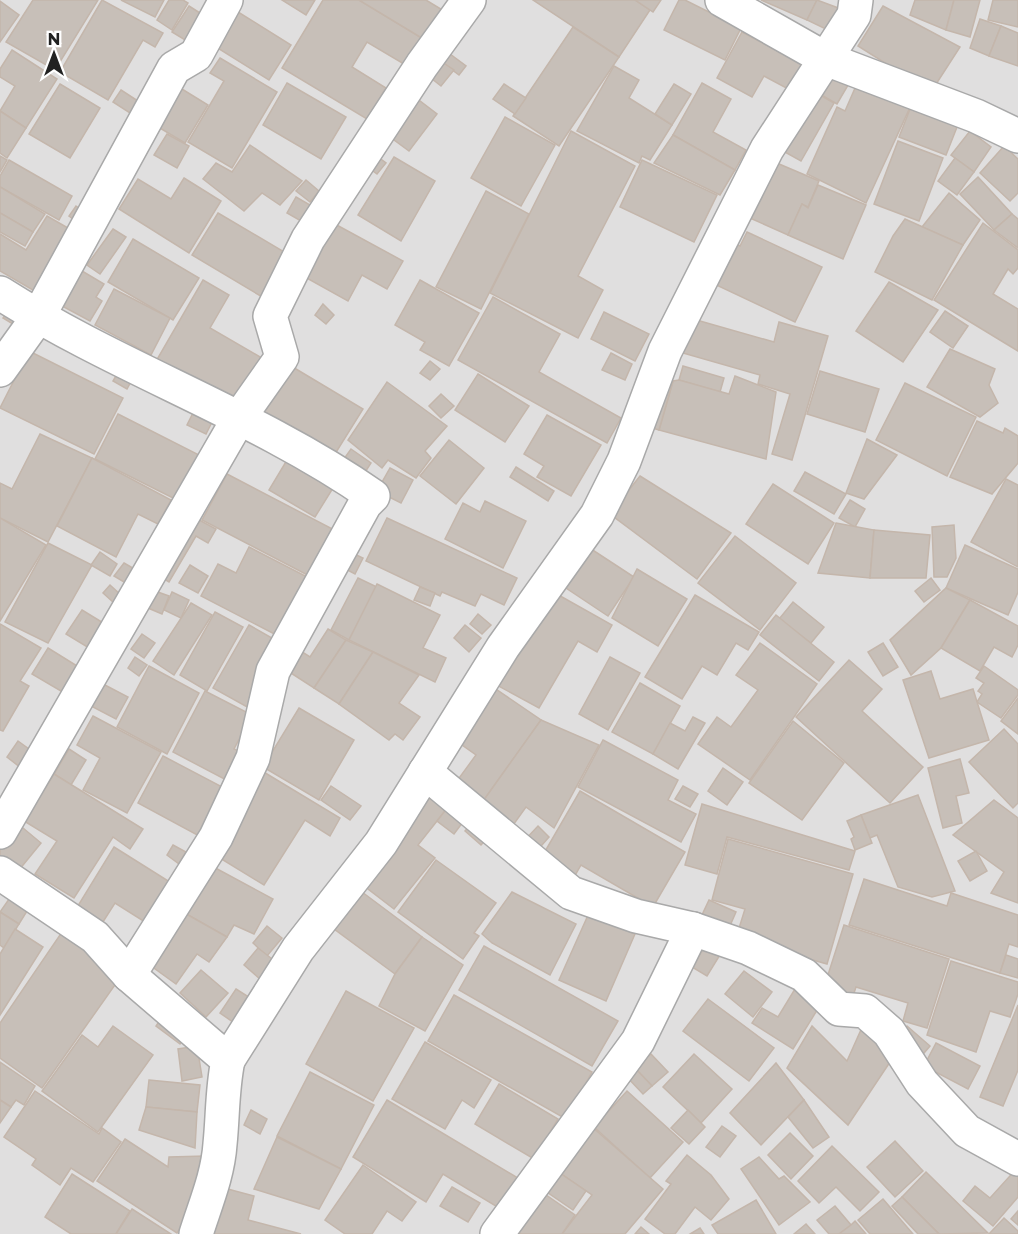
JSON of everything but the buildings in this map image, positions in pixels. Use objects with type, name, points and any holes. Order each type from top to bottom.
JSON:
[{"type":"street","points":[[0,370],[38,317],[174,68],[196,55],[226,0]]},
{"type":"street","points":[[0,832],[239,418],[282,357],[270,316],[308,239],[422,65],[469,0]]},
{"type":"street","points":[[722,0],[826,59],[976,116],[1018,136]]},
{"type":"street","points":[[196,1234],[213,1182],[220,1145],[222,1090],[228,1060],[298,949],[381,843],[503,647],[597,515],[624,461],[665,351],[767,149],[854,15],[856,0]]},
{"type":"street","points":[[0,293],[38,317],[239,418],[354,482],[373,496],[365,504],[273,671],[253,759],[216,837],[129,975]]},
{"type":"street","points":[[425,772],[571,893],[636,916],[693,929],[748,948],[804,975],[839,1009],[865,1011],[889,1032],[922,1083],[967,1131],[1018,1159]]},
{"type":"street","points":[[0,873],[96,937],[129,975],[228,1060]]},
{"type":"street","points":[[497,1234],[638,1041],[693,929]]},
{"type":"shaded area","points":[[0,0],[1018,0],[1018,1234],[0,1234]]}]
